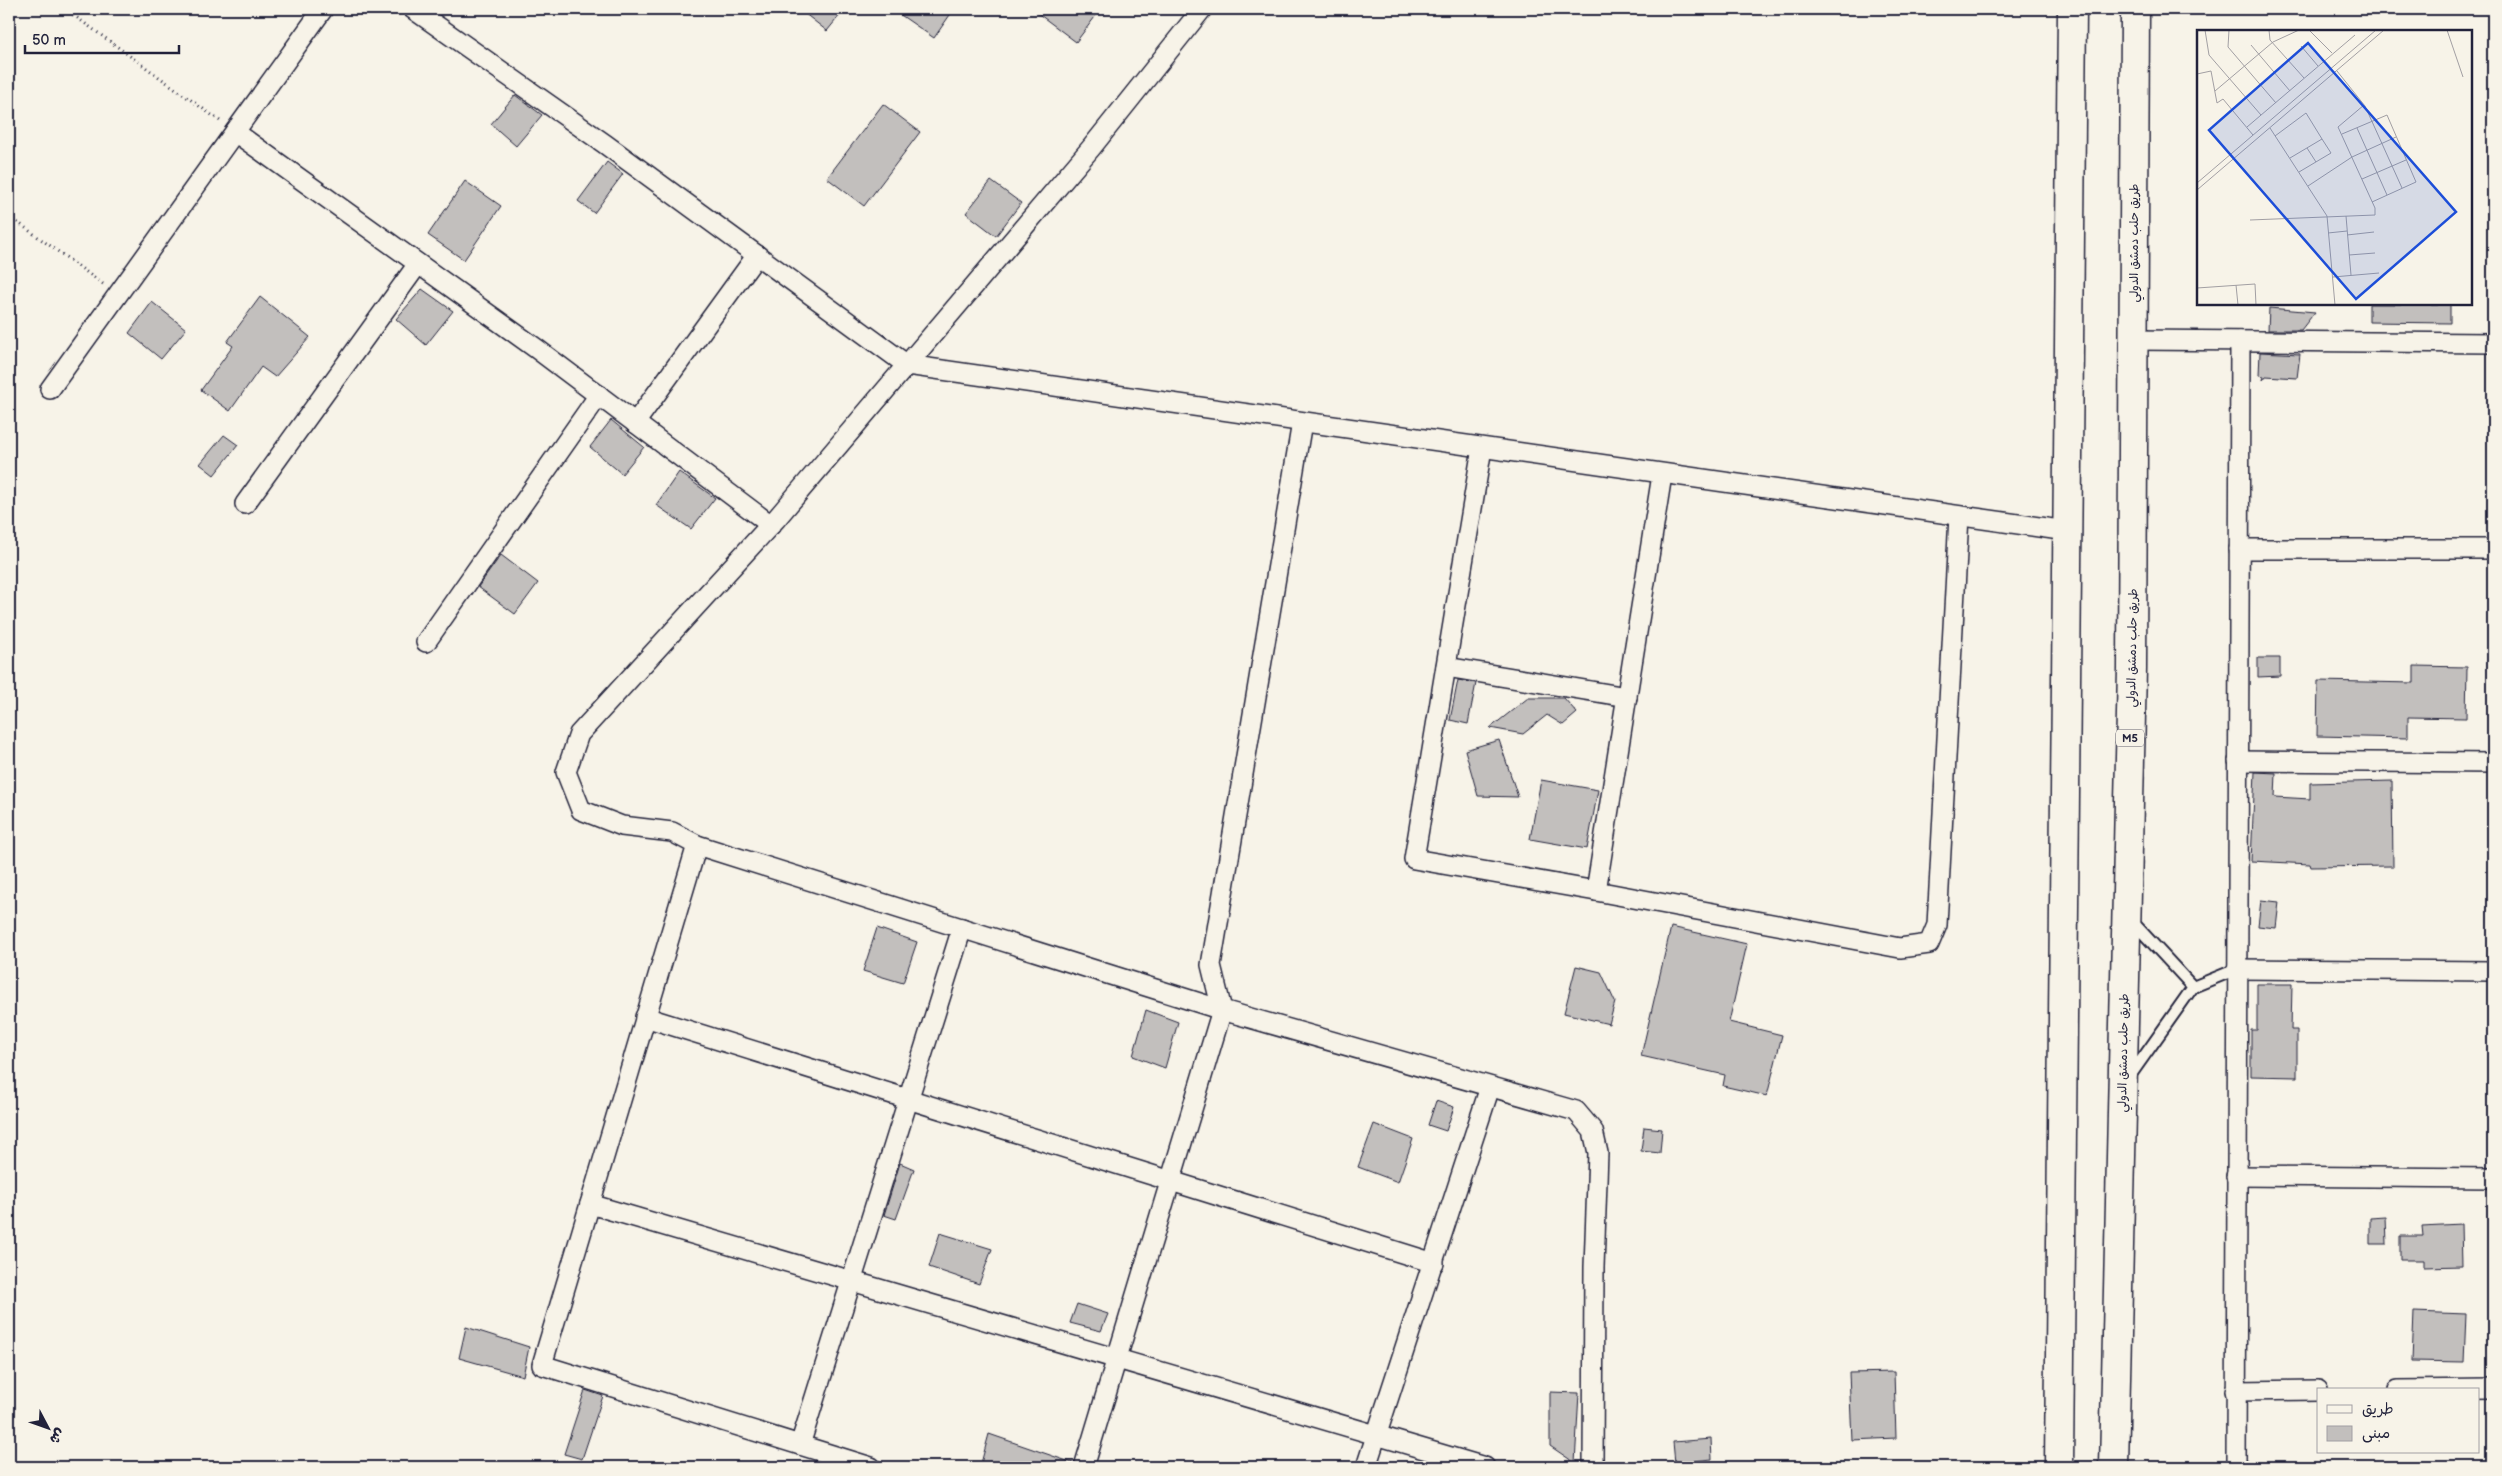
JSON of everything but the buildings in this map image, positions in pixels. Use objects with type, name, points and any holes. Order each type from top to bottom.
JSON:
[{"type":"highway","points":[[2059,1467],[2072,9]]},
{"type":"highway","name":"طريق حلب دمشق الدولي","points":[[2114,1467],[2132,669],[2135,9]]},
{"type":"street","points":[[50,389],[323,9]]},
{"type":"street","points":[[413,9],[605,144],[907,366],[1662,475],[2067,531]]},
{"type":"street","points":[[1202,9],[1091,148],[771,525],[579,734],[566,772],[581,810],[622,826],[672,832],[696,844],[1222,1010],[1576,1111],[1593,1131],[1598,1153],[1594,1267],[1593,1467]]},
{"type":"street","points":[[235,132],[599,396],[771,525]]},
{"type":"street","points":[[635,423],[757,255]]},
{"type":"street","points":[[245,504],[418,264]]},
{"type":"street","points":[[2134,340],[2493,343]]},
{"type":"street","points":[[2236,1467],[2240,341]]},
{"type":"street","points":[[426,642],[599,396]]},
{"type":"street","points":[[1084,1467],[1222,1010],[1211,965],[1302,422]]},
{"type":"street","points":[[1482,448],[1414,859],[1900,948],[1928,944],[1937,925],[1959,516]]},
{"type":"street","points":[[1596,891],[1662,475]]},
{"type":"street","points":[[2239,549],[2493,549]]},
{"type":"street","points":[[1446,667],[1627,697]]},
{"type":"street","points":[[2238,761],[2493,763]]},
{"type":"street","points":[[696,844],[542,1365],[871,1467]]},
{"type":"street","points":[[800,1445],[962,928]]},
{"type":"street","points":[[2237,969],[2493,972]]},
{"type":"street","points":[[645,1017],[1434,1263]]},
{"type":"street","points":[[1366,1467],[1434,1263],[1490,1086]]},
{"type":"street","points":[[2236,1176],[2493,1178]]},
{"type":"street","points":[[590,1204],[1485,1467]]},
{"type":"street","points":[[2480,1389],[2493,1389]]},
{"type":"street","points":[[2235,1391],[2317,1390]]},
{"type":"lane","points":[[2126,914],[2193,987]]},
{"type":"lane","points":[[2122,1087],[2193,987],[2237,969]]},
{"type":"path","points":[[65,9],[235,132]]},
{"type":"path","points":[[9,216],[118,294]]}]
